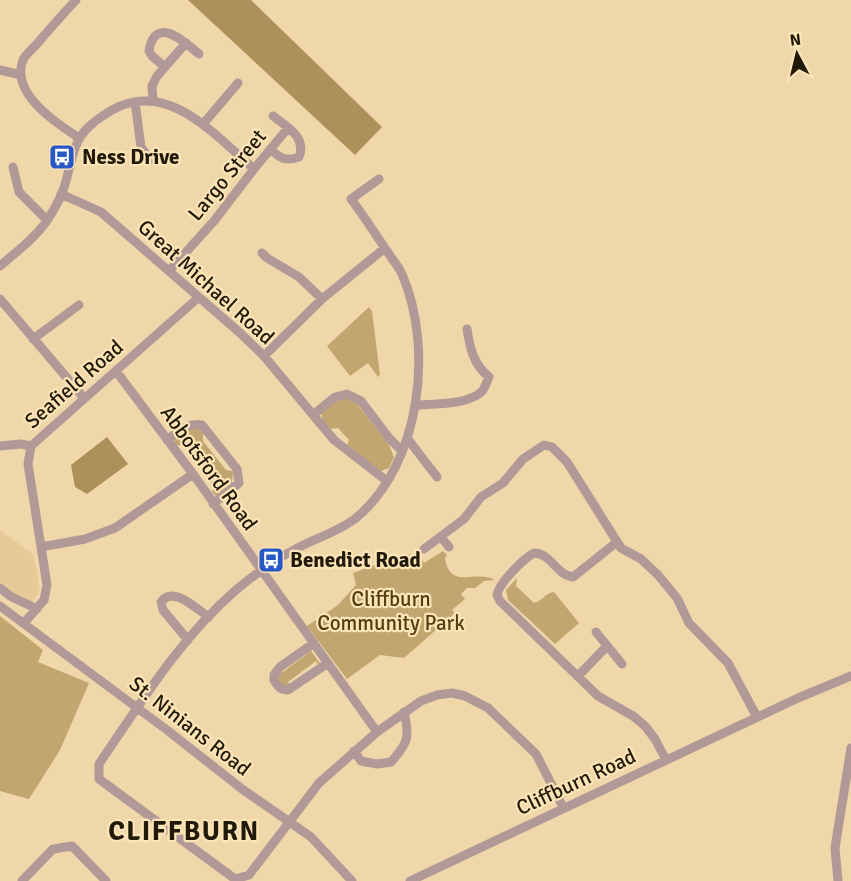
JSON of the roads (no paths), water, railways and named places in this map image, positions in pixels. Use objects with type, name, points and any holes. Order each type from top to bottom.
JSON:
[{"type":"street","points":[[76,0],[23,59],[21,75],[25,89],[35,103],[56,123],[79,138]]},
{"type":"street","points":[[165,67],[149,51],[153,40],[161,34],[169,33],[177,36],[199,54]]},
{"type":"street","points":[[153,101],[152,86],[186,43]]},
{"type":"street","points":[[0,70],[21,75]]},
{"type":"street","points":[[203,124],[238,83]]},
{"type":"street","points":[[0,266],[38,232],[47,220],[62,194],[79,138],[96,119],[121,105],[153,101],[173,105],[203,124],[254,169]]},
{"type":"street","points":[[135,102],[141,147],[150,160]]},
{"type":"street","points":[[270,149],[281,159],[290,160],[299,157],[301,143],[298,136],[273,116]]},
{"type":"street","name":"Largo Street","points":[[169,271],[214,221],[288,129]]},
{"type":"street","points":[[13,166],[19,192],[47,220]]},
{"type":"street","points":[[379,178],[351,199],[401,272],[417,329],[420,354],[416,405],[402,451],[387,481],[356,518],[335,531],[291,551],[236,590],[208,617],[137,708],[99,764],[99,779],[235,879],[249,876],[319,783],[354,751],[421,701],[437,695],[452,693],[465,696],[488,708],[536,754],[563,807]]},
{"type":"street","name":"Great Michael Road","points":[[62,194],[100,212],[199,297],[264,356],[333,440],[387,481]]},
{"type":"street","points":[[264,356],[322,299],[385,248]]},
{"type":"street","points":[[262,253],[307,282],[322,299]]},
{"type":"street","name":"Seafield Road","points":[[24,623],[44,600],[47,585],[28,464],[31,446],[199,297]]},
{"type":"street","points":[[0,299],[84,398]]},
{"type":"street","points":[[33,339],[78,305]]},
{"type":"street","points":[[416,405],[453,402],[472,398],[483,391],[489,377],[478,368],[470,348],[467,329]]},
{"type":"street","name":"Abbotsford Road","points":[[116,371],[193,474],[377,732]]},
{"type":"street","points":[[313,415],[335,397],[347,394],[362,401],[389,438],[402,451]]},
{"type":"street","points":[[167,440],[188,425],[195,423],[202,425],[237,469],[239,483],[213,504]]},
{"type":"street","points":[[407,438],[437,477]]},
{"type":"street","points":[[0,446],[21,444],[31,446]]},
{"type":"street","points":[[424,549],[464,519],[481,497],[503,483],[523,459],[544,445],[552,447],[567,462],[621,548],[641,560],[658,575],[677,598],[689,623],[728,663],[757,717]]},
{"type":"street","points":[[41,547],[85,539],[115,528],[193,474]]},
{"type":"street","points":[[441,537],[449,547]]},
{"type":"street","points":[[617,542],[573,577],[566,576],[545,555],[539,552],[534,553],[528,556],[498,589],[497,595],[500,601],[598,696],[633,716],[645,726],[666,760]]},
{"type":"street","points":[[0,588],[10,596],[37,609]]},
{"type":"street","points":[[188,640],[163,610],[161,602],[165,597],[171,595],[179,598],[208,617]]},
{"type":"street","name":"St. Ninians Road","points":[[0,606],[242,789],[310,837],[352,881]]},
{"type":"street","points":[[596,632],[622,664]]},
{"type":"street","points":[[314,643],[276,671],[274,681],[277,686],[288,690],[328,663]]},
{"type":"street","points":[[578,676],[607,646]]},
{"type":"street","name":"Cliffburn Road","points":[[410,881],[563,807],[798,698],[851,676]]},
{"type":"street","points":[[354,751],[361,761],[376,764],[391,762],[405,747],[408,730],[404,712]]},
{"type":"street","points":[[838,881],[835,848],[851,748]]},
{"type":"street","points":[[22,881],[53,849],[72,846],[106,881]]},
{"type":"place","name":"Ness Drive","points":[[62,157]]},
{"type":"place","name":"Benedict Road","points":[[271,560]]},
{"type":"district","name":"CLIFFBURN","points":[[184,831]]},
{"type":"park label","name":"Cliffburn Community Park","points":[[391,611]]}]
